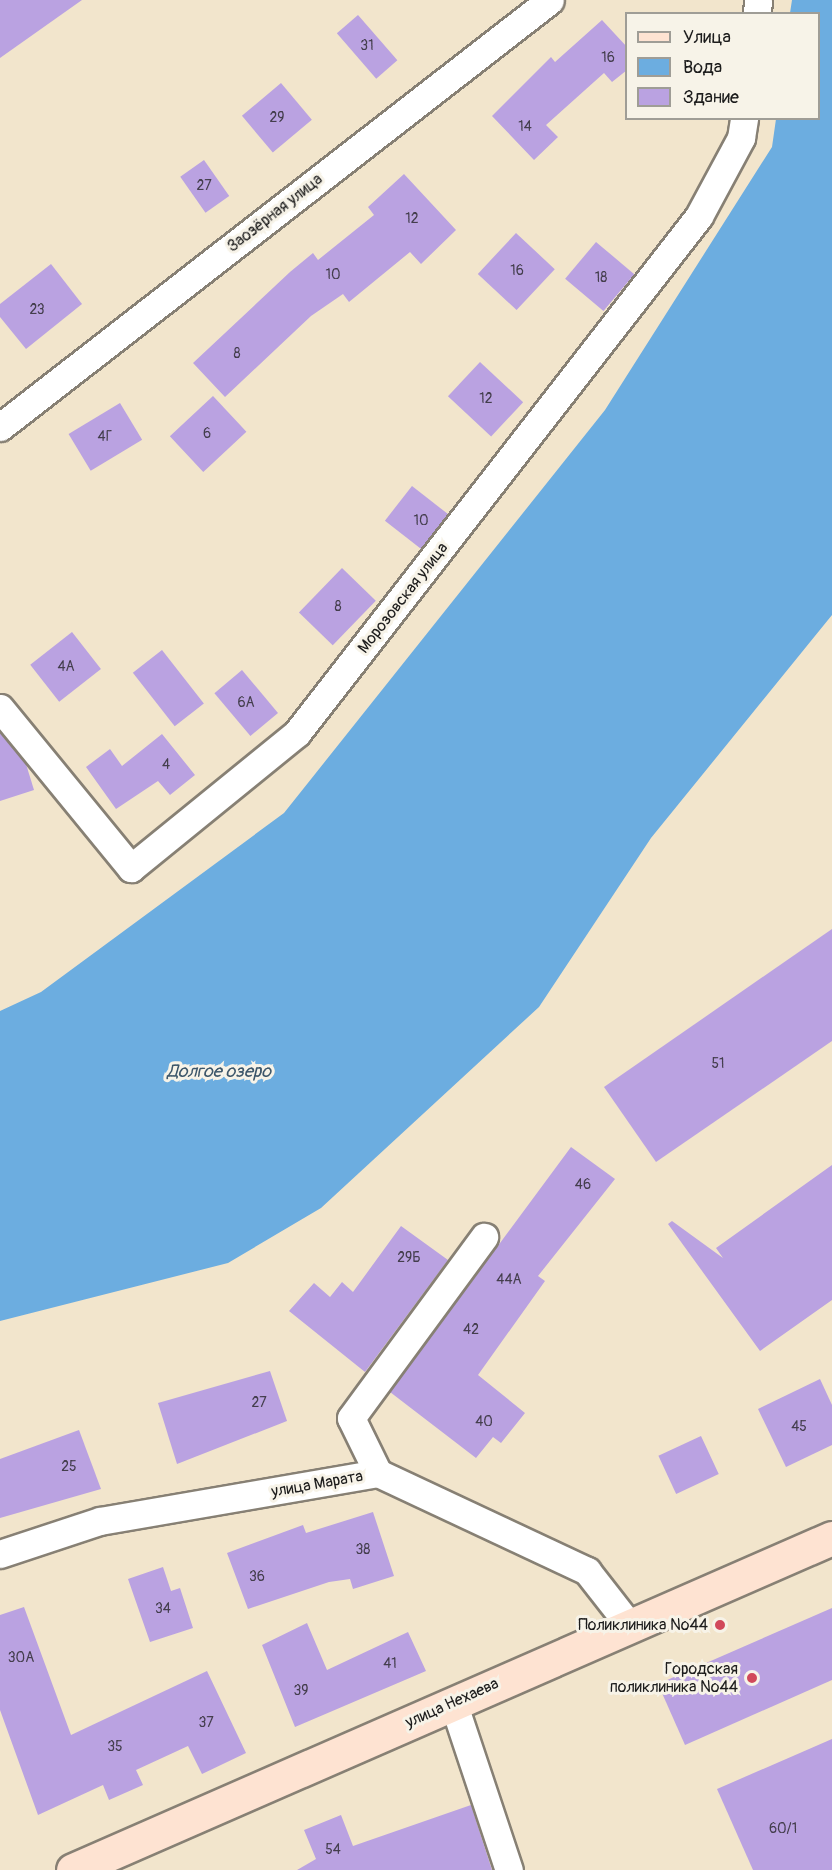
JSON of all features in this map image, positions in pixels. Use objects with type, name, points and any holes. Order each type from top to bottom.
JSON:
[{"type":"street","name":"Заозёрная улица","points":[[0,427],[550,0]]},
{"type":"street","name":"Морозовская улица","points":[[0,708],[131,868],[297,733],[699,216],[741,138],[744,120]]},
{"type":"street","points":[[378,1473],[351,1418],[484,1237]]},
{"type":"street","name":"улица Марата","points":[[0,1554],[100,1521],[378,1473],[587,1571],[630,1626]]},
{"type":"street","name":"улица Нехаева","points":[[73,1870],[832,1538]]},
{"type":"street","points":[[453,1702],[508,1870]]},
{"type":"water","name":"Долгое озеро","points":[[792,0],[832,0],[832,615],[651,838],[539,1007],[321,1208],[228,1263],[0,1321],[0,1011],[41,992],[284,813],[605,410],[772,147],[776,120],[820,120],[820,12],[790,12]]},
{"type":"building","points":[[0,0],[82,0],[0,58]]},
{"type":"building","points":[[358,15],[397,60],[376,79],[337,33]]},
{"type":"building","points":[[602,20],[625,45],[625,72],[612,82],[604,73],[546,125],[558,137],[534,160],[492,116],[551,57],[555,62]]},
{"type":"building","points":[[281,83],[312,120],[273,153],[242,116]]},
{"type":"building","points":[[204,160],[229,196],[205,213],[180,177]]},
{"type":"building","points":[[404,174],[456,230],[421,264],[410,252],[349,302],[343,294],[311,316],[225,397],[193,363],[313,253],[318,260],[374,215],[368,207]]},
{"type":"building","points":[[516,233],[555,269],[517,310],[478,274]]},
{"type":"building","points":[[596,242],[634,274],[603,311],[565,279]]},
{"type":"building","points":[[51,264],[82,304],[26,349],[0,317],[0,304]]},
{"type":"building","points":[[480,362],[523,402],[491,437],[448,396]]},
{"type":"building","points":[[213,396],[246,432],[203,472],[170,436]]},
{"type":"building","points":[[120,403],[142,440],[91,471],[69,434]]},
{"type":"building","points":[[412,486],[448,514],[421,549],[385,521]]},
{"type":"building","points":[[342,568],[376,601],[333,645],[299,613]]},
{"type":"building","points":[[72,632],[101,669],[59,702],[30,665]]},
{"type":"building","points":[[162,650],[204,704],[175,726],[133,673]]},
{"type":"building","points":[[242,670],[278,713],[250,736],[214,693]]},
{"type":"building","points":[[0,733],[26,764],[34,790],[0,801]]},
{"type":"building","points":[[162,734],[195,775],[170,795],[158,781],[116,809],[86,767],[110,749],[122,766]]},
{"type":"building","points":[[832,929],[832,1041],[656,1162],[604,1087]]},
{"type":"building","points":[[571,1147],[615,1179],[538,1276],[545,1281],[478,1375],[525,1413],[501,1443],[493,1437],[476,1458],[390,1392]]},
{"type":"building","points":[[832,1165],[832,1300],[760,1351],[668,1224],[672,1221],[723,1258],[716,1248]]},
{"type":"building","points":[[401,1226],[448,1260],[365,1372],[289,1311],[314,1283],[330,1297],[342,1282],[353,1292]]},
{"type":"building","points":[[270,1371],[287,1421],[177,1464],[158,1403]]},
{"type":"building","points":[[820,1379],[832,1405],[832,1445],[786,1467],[758,1409]]},
{"type":"building","points":[[79,1430],[101,1489],[0,1518],[0,1459]]},
{"type":"building","points":[[701,1436],[719,1474],[676,1494],[658,1456]]},
{"type":"building","points":[[373,1512],[394,1576],[353,1589],[350,1579],[329,1582],[248,1609],[227,1553],[303,1525],[306,1533]]},
{"type":"building","points":[[163,1567],[171,1591],[180,1588],[193,1628],[150,1642],[128,1579]]},
{"type":"building","points":[[24,1607],[71,1735],[207,1671],[246,1753],[202,1774],[188,1746],[136,1770],[143,1785],[109,1800],[103,1785],[38,1815],[0,1710],[0,1615]]},
{"type":"building","name":"Городская поликлиника №44","points":[[832,1608],[832,1680],[685,1745],[658,1684]]},
{"type":"building","points":[[307,1623],[327,1670],[408,1632],[426,1671],[295,1727],[262,1645]]},
{"type":"building","points":[[832,1739],[832,1870],[753,1870],[717,1789]]},
{"type":"building","points":[[471,1805],[492,1870],[297,1870],[316,1859],[304,1830],[341,1815],[353,1846]]},
{"type":"place","name":"Поликлиника №44","points":[[720,1625]]},
{"type":"place","name":"Городская поликлиника №44","points":[[752,1678]]}]
